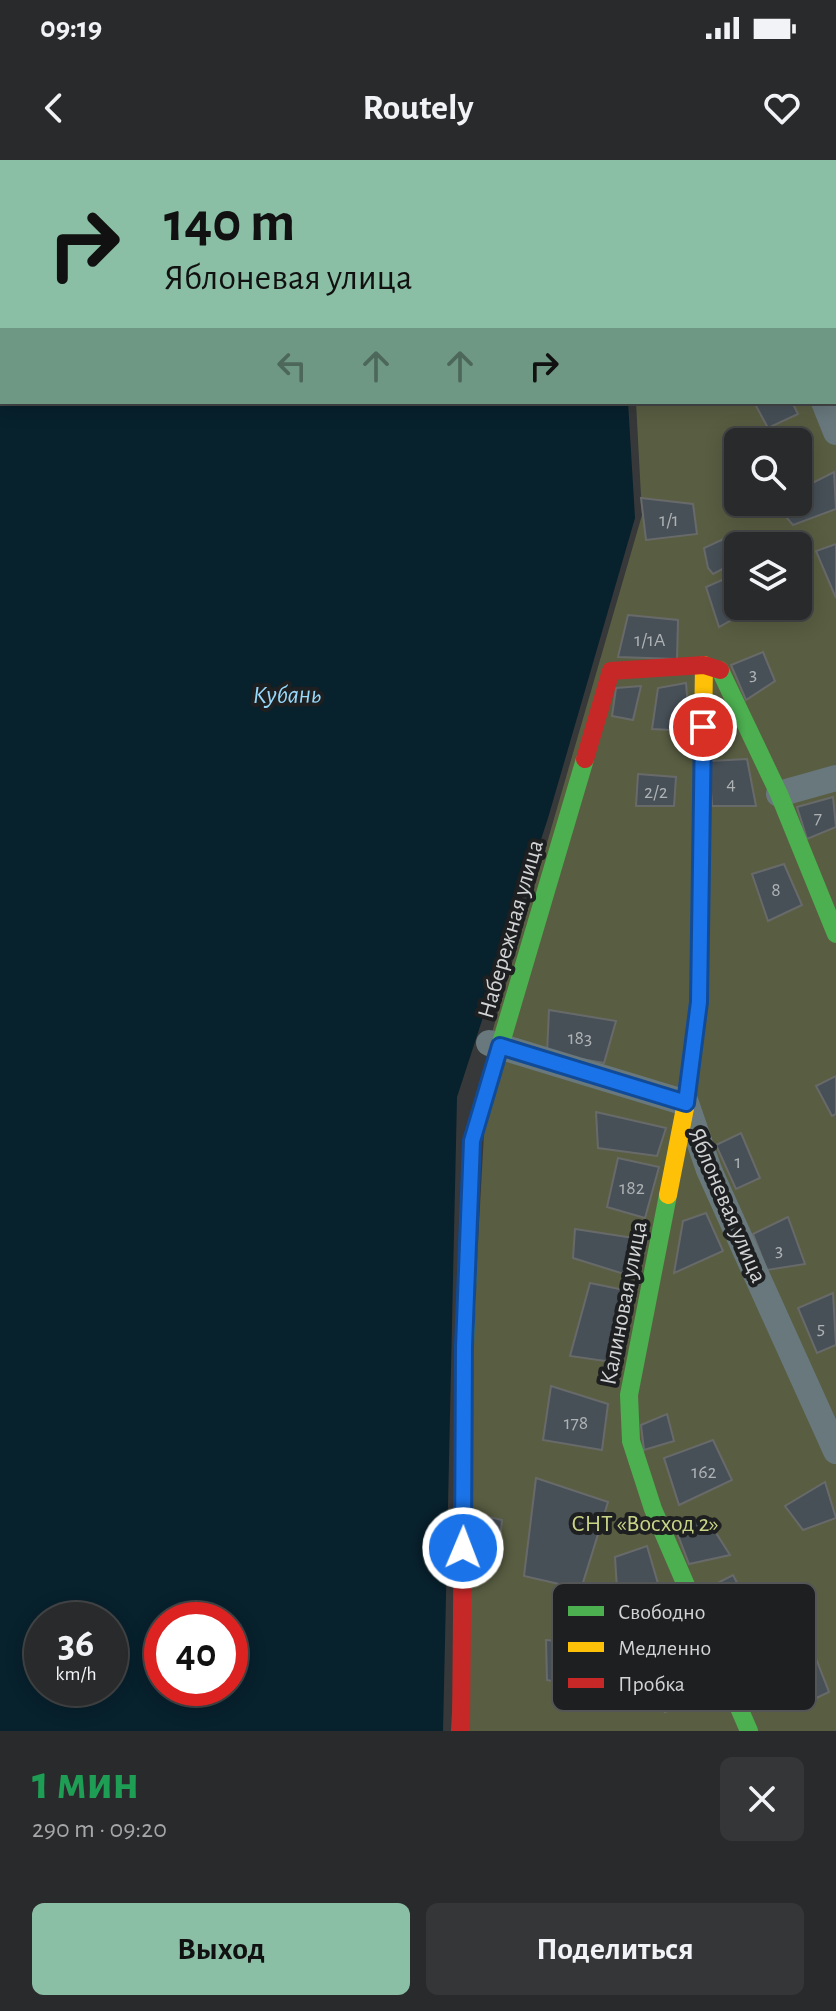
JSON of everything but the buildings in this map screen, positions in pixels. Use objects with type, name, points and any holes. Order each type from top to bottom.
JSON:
[{"type":"street","points":[[825,404],[836,432]]},
{"type":"street","points":[[704,665],[721,670],[779,794],[836,934]]},
{"type":"street","name":"Набережная улица","points":[[461,1731],[464,1347],[472,1141],[495,1044],[611,671],[704,665]]},
{"type":"street","name":"Калиновая улица","points":[[685,1583],[653,1509],[631,1441],[629,1395],[686,1103],[699,1002],[704,665]]},
{"type":"street","points":[[779,794],[836,778]]},
{"type":"street","name":"Яблоневая улица","points":[[495,1044],[686,1103],[709,1170],[836,1451]]},
{"type":"street","name":"Калиновая улица","points":[[740,1711],[749,1731]]},
{"type":"green space","name":"СНТ «Восход 2»","points":[[636,404],[836,404],[836,1731],[451,1731],[489,1043],[642,515]]},
{"type":"water","name":"Кубань","points":[[0,404],[628,404],[635,518],[548,818],[457,1097],[443,1731],[0,1731]]},
{"type":"traffic: fast","points":[[720,670],[779,794],[836,934]]},
{"type":"traffic: fast","points":[[464,1373],[472,1141],[585,759]]},
{"type":"traffic: fast","points":[[668,1195],[629,1395],[631,1441],[653,1509],[685,1583]]},
{"type":"traffic: fast","points":[[740,1711],[749,1731]]},
{"type":"traffic: slow","points":[[668,1195],[686,1103],[699,1002],[704,665]]},
{"type":"traffic: jam","points":[[585,759],[611,671],[704,665],[720,670]]},
{"type":"traffic: jam","points":[[461,1731],[464,1373]]},
{"type":"route","points":[[463,1548],[464,1347],[472,1141],[500,1046],[686,1103],[699,1002],[703,727]]}]
